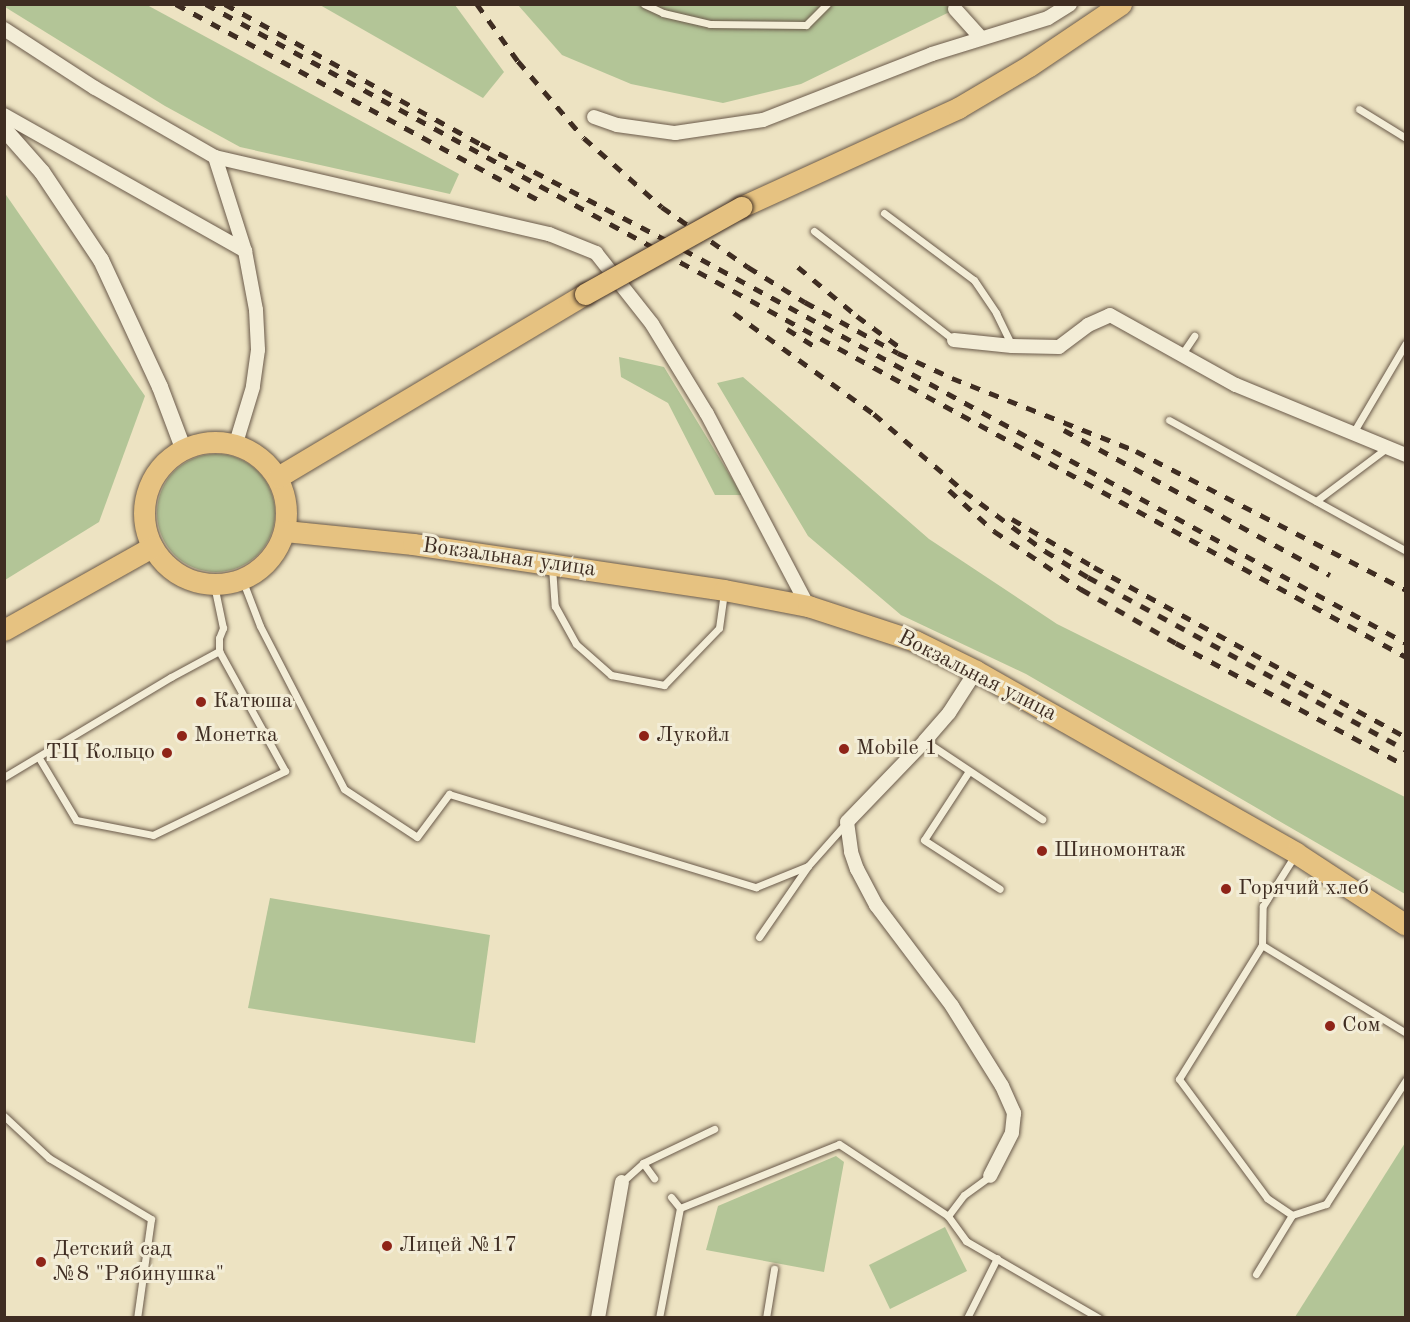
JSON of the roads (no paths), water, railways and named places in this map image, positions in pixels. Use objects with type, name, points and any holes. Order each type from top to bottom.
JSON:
[{"type":"main road","points":[[278,477],[585,294],[741,207],[958,108],[1029,66],[1121,4]]},
{"type":"main road","points":[[204,441],[236,443],[265,460],[278,477],[287,512],[285,531],[278,547],[263,567],[242,579],[214,585],[197,582],[172,570],[152,547],[142,510],[144,499],[156,472],[183,448],[204,441]]},
{"type":"main road","name":"Вокзальная улица","points":[[285,531],[413,544],[724,590],[808,606],[915,641],[976,671],[1296,853],[1406,925]]},
{"type":"main road","points":[[4,630],[152,547]]},
{"type":"street","points":[[594,117],[617,125],[675,133],[763,120],[932,54],[1048,18],[1070,4]]},
{"type":"street","points":[[952,7],[981,38]]},
{"type":"street","points":[[4,29],[95,88],[215,157],[537,231],[596,253],[652,324],[707,414],[808,606]]},
{"type":"street","points":[[4,115],[245,251]]},
{"type":"street","points":[[4,129],[42,172],[101,260],[160,387],[183,448]]},
{"type":"street","points":[[215,157],[245,251],[256,310],[258,350],[254,387],[236,443]]},
{"type":"street","points":[[954,340],[1012,346],[1059,347],[1088,325],[1110,315],[1236,385],[1406,455]]},
{"type":"street","points":[[976,671],[949,713],[926,741],[846,822],[857,869],[876,905],[952,1006],[1002,1086],[1014,1113],[1012,1133],[990,1176]]},
{"type":"street","points":[[598,1317],[622,1182]]},
{"type":"lane","points":[[644,4],[663,13],[710,24],[806,25],[827,4]]},
{"type":"lane","points":[[1359,110],[1406,138]]},
{"type":"lane","points":[[884,213],[974,280],[996,313],[1012,346]]},
{"type":"lane","points":[[814,231],[954,340]]},
{"type":"lane","points":[[1182,354],[1194,336]]},
{"type":"lane","points":[[1353,433],[1406,343]]},
{"type":"lane","points":[[1169,420],[1406,551]]},
{"type":"lane","points":[[1316,501],[1388,447]]},
{"type":"lane","points":[[552,565],[555,606],[576,644],[611,675],[664,685],[719,628],[724,590]]},
{"type":"lane","points":[[242,579],[260,626],[279,658],[345,789],[417,837],[449,794],[756,887],[808,866]]},
{"type":"lane","points":[[39,758],[76,820],[153,835],[285,771],[219,651],[219,638],[223,628],[214,585]]},
{"type":"lane","points":[[4,777],[171,677],[219,651]]},
{"type":"lane","points":[[926,741],[1042,819]]},
{"type":"lane","points":[[969,771],[924,840],[1000,889]]},
{"type":"lane","points":[[759,937],[808,866],[846,822]]},
{"type":"lane","points":[[1292,1215],[1267,1198],[1179,1079],[1262,945],[1263,906],[1296,853]]},
{"type":"lane","points":[[1262,945],[1406,1033]]},
{"type":"lane","points":[[1256,1274],[1292,1215],[1326,1204],[1406,1080]]},
{"type":"lane","points":[[4,1116],[49,1158],[151,1219],[137,1317]]},
{"type":"lane","points":[[622,1182],[644,1163],[714,1129]]},
{"type":"lane","points":[[680,1208],[839,1144],[948,1216],[966,1240],[1099,1317]]},
{"type":"lane","points":[[644,1163],[654,1178]]},
{"type":"lane","points":[[948,1216],[964,1195],[990,1176]]},
{"type":"lane","points":[[671,1197],[680,1208]]},
{"type":"lane","points":[[659,1317],[680,1208]]},
{"type":"lane","points":[[966,1317],[997,1258]]},
{"type":"lane","points":[[766,1317],[774,1269]]},
{"type":"railway","points":[[176,4],[544,203]]},
{"type":"railway","points":[[206,4],[1406,657]]},
{"type":"railway","points":[[225,4],[481,144],[666,240],[1406,643]]},
{"type":"railway","points":[[477,4],[518,61],[584,138],[662,207],[748,267],[805,302],[898,353],[952,378],[1136,451],[1406,590]]},
{"type":"railway","points":[[798,267],[857,316],[898,346]]},
{"type":"railway","points":[[734,313],[874,414],[964,491],[1045,551],[1088,577],[1406,750]]},
{"type":"railway","points":[[787,329],[820,350]]},
{"type":"railway","points":[[1064,430],[1330,575]]},
{"type":"railway","points":[[949,490],[994,531],[1081,589],[1176,643],[1406,766]]},
{"type":"railway","points":[[1012,519],[1094,567],[1406,737]]},
{"type":"place","name":"Катюша","points":[[201,702]]},
{"type":"place","name":"Монетка","points":[[182,736]]},
{"type":"place","name":"Лукойл","points":[[644,736]]},
{"type":"place","name":"Mobile 1","points":[[844,749]]},
{"type":"place","name":"ТЦ Кольцо","points":[[167,753]]},
{"type":"place","name":"Шиномонтаж","points":[[1042,851]]},
{"type":"place","name":"Горячий хлеб","points":[[1226,889]]},
{"type":"place","name":"Сом","points":[[1330,1026]]},
{"type":"place","name":"Лицей №17","points":[[387,1246]]},
{"type":"place","name":"Детский сад №8 \"Рябинушка\"","points":[[41,1262]]}]
